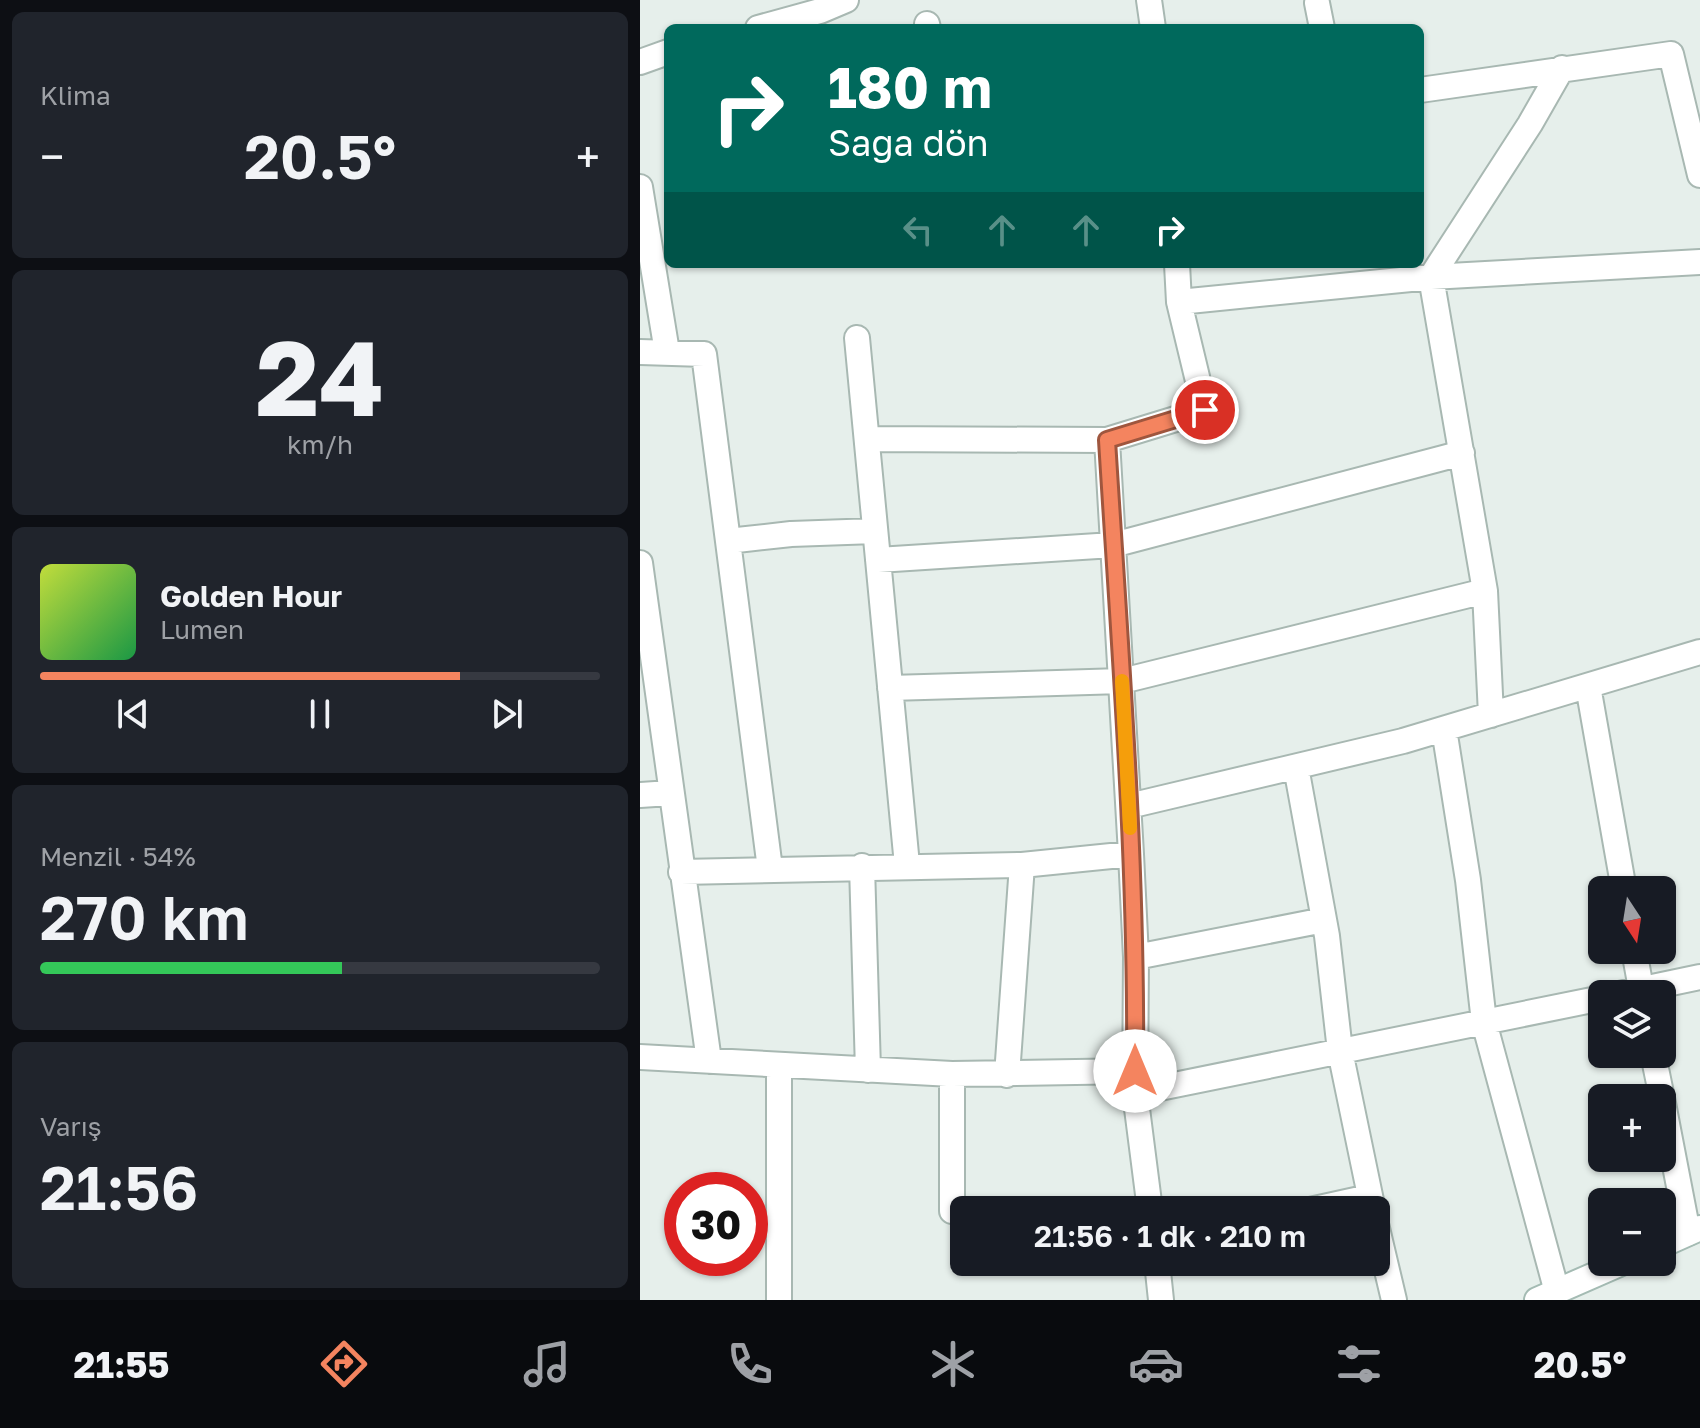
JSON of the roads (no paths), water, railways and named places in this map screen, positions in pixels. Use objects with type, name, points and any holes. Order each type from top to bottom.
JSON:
[{"type":"street","points":[[773,24],[846,0]]},
{"type":"street","points":[[1149,0],[1152,24]]},
{"type":"street","points":[[1317,3],[1321,24]]},
{"type":"street","points":[[640,62],[664,53]]},
{"type":"street","points":[[1424,89],[1671,54],[1700,175]]},
{"type":"street","points":[[1491,715],[1485,591],[1431,277],[1530,124],[1562,68]]},
{"type":"street","points":[[640,187],[667,352]]},
{"type":"street","points":[[1179,302],[1368,274],[1431,277],[1700,262]]},
{"type":"street","points":[[867,439],[1107,440],[1205,410],[1179,302],[1177,268]]},
{"type":"street","points":[[857,338],[907,865]]},
{"type":"street","points":[[640,352],[704,354],[770,869]]},
{"type":"street","points":[[1107,440],[1136,957],[1135,1082],[1148,1196]]},
{"type":"street","points":[[878,560],[1113,545],[1462,453]]},
{"type":"street","points":[[728,541],[791,534],[875,531]]},
{"type":"street","points":[[640,563],[709,1061]]},
{"type":"street","points":[[890,688],[1122,681],[1485,591]]},
{"type":"street","points":[[1129,806],[1444,729],[1700,652]]},
{"type":"street","points":[[1588,686],[1622,876]]},
{"type":"street","points":[[1444,729],[1468,880],[1484,1022],[1547,1296],[1592,1276]]},
{"type":"street","points":[[1296,767],[1324,920],[1340,1051],[1370,1196]]},
{"type":"street","points":[[640,795],[670,793]]},
{"type":"street","points":[[681,872],[1022,865],[1131,854]]},
{"type":"street","points":[[1007,1075],[1022,865]]},
{"type":"street","points":[[862,866],[868,1070]]},
{"type":"street","points":[[1136,957],[1324,920]]},
{"type":"street","points":[[1676,983],[1700,977]]},
{"type":"street","points":[[640,1057],[1135,1082],[1340,1051],[1588,1001]]},
{"type":"street","points":[[779,1065],[779,1300]]},
{"type":"street","points":[[952,1074],[952,1196]]},
{"type":"street","points":[[1676,1156],[1694,1230]]},
{"type":"street","points":[[1158,1276],[1161,1300]]},
{"type":"street","points":[[1388,1276],[1394,1300]]}]
